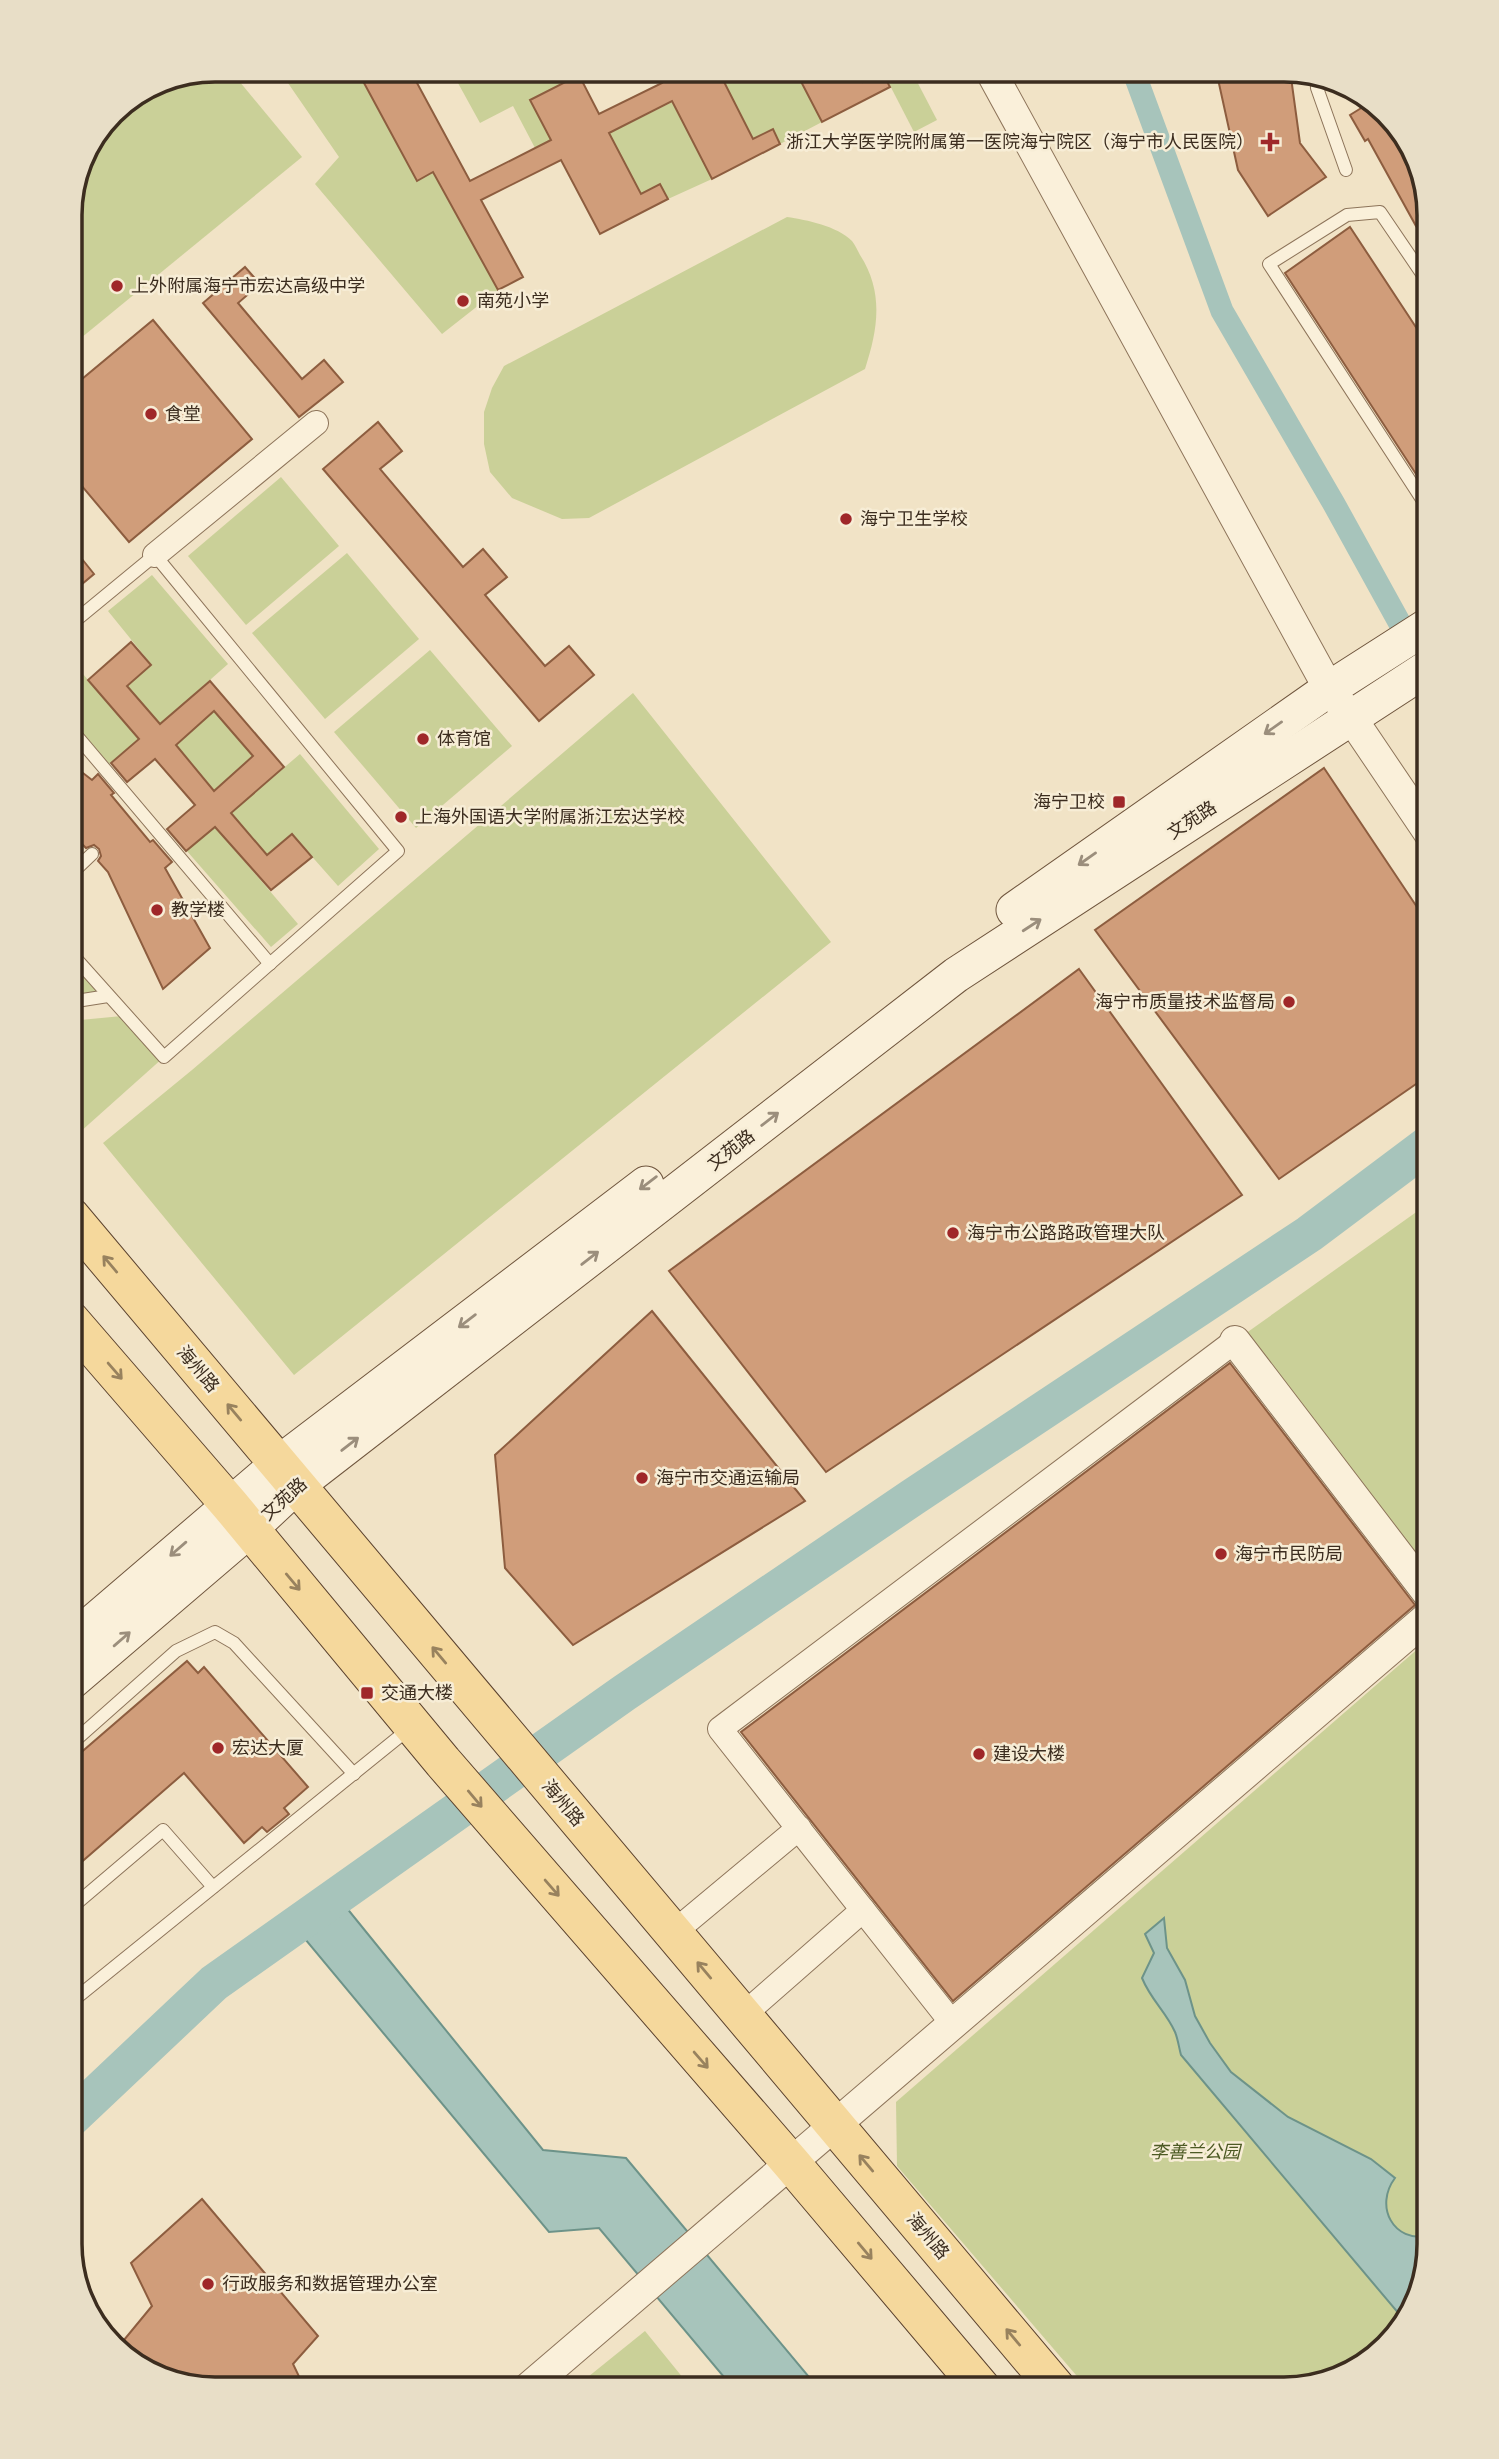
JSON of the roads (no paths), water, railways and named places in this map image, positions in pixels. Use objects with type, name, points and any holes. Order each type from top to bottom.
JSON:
[{"type":"main road","name":"文苑路","points":[[82,1671],[240,1517],[287,1475],[931,968],[1329,689],[1417,633]]},
{"type":"main road","name":"文苑路","points":[[287,1475],[956,975],[1417,674]]},
{"type":"main road","name":"海州路","points":[[82,1231],[1047,2377]]},
{"type":"main road","points":[[82,1334],[240,1517],[443,1762],[791,2163],[972,2377]]},
{"type":"main road","name":"文苑路","points":[[82,1633],[240,1517]]},
{"type":"street","points":[[997,83],[1329,689],[1417,816]]},
{"type":"street","points":[[155,555],[316,423]]},
{"type":"street","points":[[953,2024],[720,1729],[1235,1341],[1417,1579]]},
{"type":"street","points":[[542,2376],[1417,1626]]},
{"type":"street","points":[[673,1933],[799,1828]]},
{"type":"street","points":[[742,2016],[863,1910]]},
{"type":"lane","points":[[1318,87],[1346,170]]},
{"type":"lane","points":[[1417,266],[1380,212],[1347,215],[1269,264],[1417,492]]},
{"type":"lane","points":[[83,614],[155,555],[397,851],[164,1057],[83,967]]},
{"type":"lane","points":[[83,743],[270,964]]},
{"type":"lane","points":[[83,863],[92,854]]},
{"type":"lane","points":[[83,1000],[108,996]]},
{"type":"lane","points":[[82,1734],[176,1651],[215,1632],[234,1643],[354,1774]]},
{"type":"lane","points":[[82,1993],[413,1726]]},
{"type":"lane","points":[[82,1899],[163,1830],[213,1887]]},
{"type":"water","points":[[337,1896],[543,2150],[626,2158],[809,2377],[724,2376],[599,2228],[549,2232],[295,1927]]},
{"type":"water","points":[[1164,1918],[1167,1948],[1185,1980],[1195,2016],[1231,2072],[1288,2117],[1371,2159],[1395,2178],[1386,2200],[1387,2211],[1397,2228],[1417,2237],[1410,2286],[1397,2312],[1181,2055],[1175,2032],[1142,1978],[1154,1953],[1145,1934]]},
{"type":"waterway","points":[[1138,83],[1222,311],[1414,649]]},
{"type":"waterway","points":[[82,2108],[214,1983],[624,1693],[1309,1234],[1417,1153]]},
{"type":"place","name":"浙江大学医学院附属第一医院海宁院区（海宁市人民医院）","points":[[1270,142]]},
{"type":"place","name":"上外附属海宁市宏达高级中学","points":[[117,286]]},
{"type":"place","name":"南苑小学","points":[[463,301]]},
{"type":"place","name":"食堂","points":[[151,414]]},
{"type":"place","name":"海宁卫生学校","points":[[846,519]]},
{"type":"place","name":"体育馆","points":[[423,739]]},
{"type":"place","name":"海宁卫校","points":[[1119,802]]},
{"type":"place","name":"上海外国语大学附属浙江宏达学校","points":[[401,817]]},
{"type":"place","name":"教学楼","points":[[157,910]]},
{"type":"place","name":"海宁市质量技术监督局","points":[[1289,1002]]},
{"type":"place","name":"海宁市公路路政管理大队","points":[[953,1233]]},
{"type":"place","name":"海宁市交通运输局","points":[[642,1478]]},
{"type":"place","name":"海宁市民防局","points":[[1221,1554]]},
{"type":"place","name":"交通大楼","points":[[367,1693]]},
{"type":"place","name":"宏达大厦","points":[[218,1748]]},
{"type":"place","name":"建设大楼","points":[[979,1754]]},
{"type":"place","name":"行政服务和数据管理办公室","points":[[208,2284]]},
{"type":"park label","name":"李善兰公园","points":[[1195,2152]]}]
